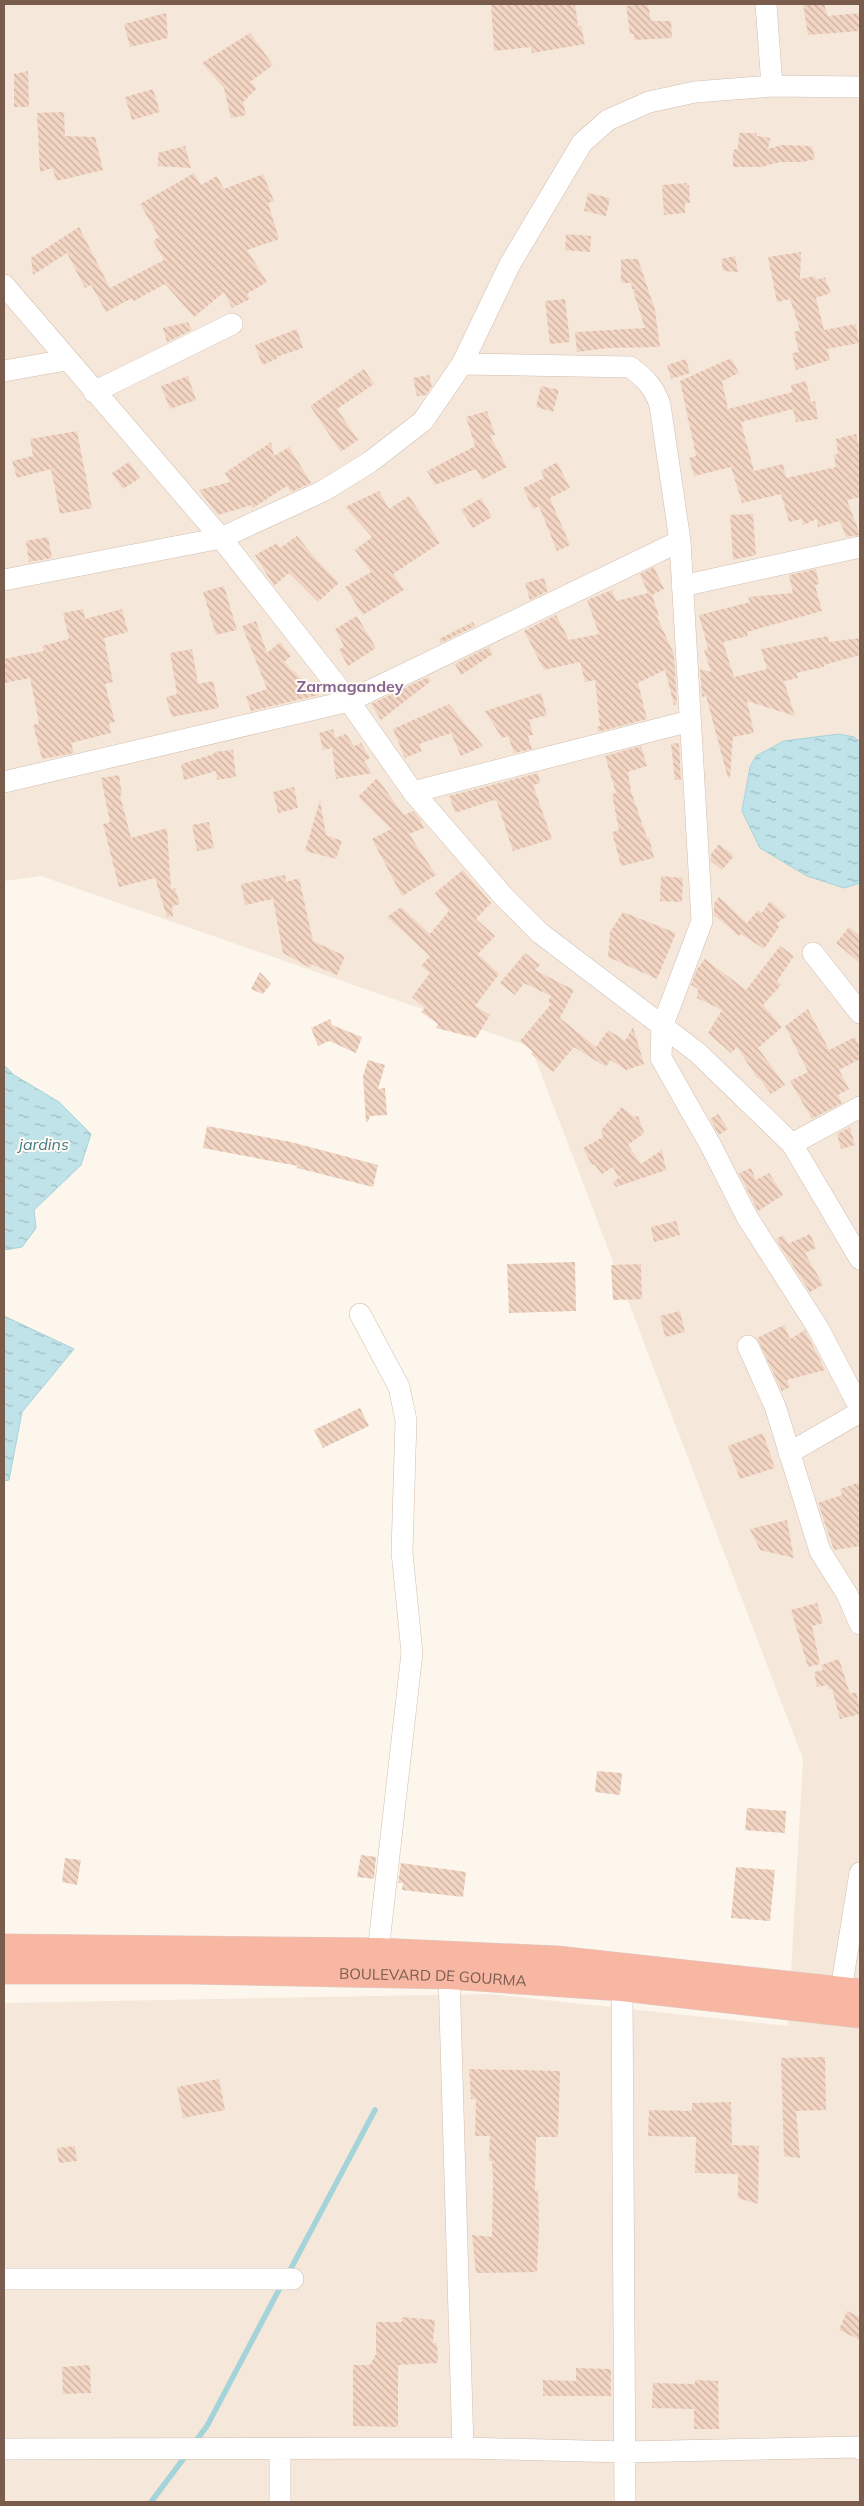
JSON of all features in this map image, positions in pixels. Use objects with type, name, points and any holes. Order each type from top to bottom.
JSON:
[{"type":"highway","name":"BOULEVARD DE GOURMA","points":[[4,1948],[378,1952],[557,1960],[851,1991]]},
{"type":"highway","name":"BOULEVARD DE GOURMA","points":[[4,1970],[190,1970],[449,1975],[622,1988],[860,2014]]},
{"type":"street","points":[[766,4],[772,86]]},
{"type":"street","points":[[4,580],[221,538],[323,490],[370,462],[423,421],[462,364],[510,264],[582,143],[608,120],[648,102],[695,92],[772,86],[860,87]]},
{"type":"street","points":[[4,286],[221,538],[349,701],[413,792],[505,898],[540,934],[698,1053],[792,1144],[860,1259]]},
{"type":"street","points":[[94,392],[232,324]]},
{"type":"street","points":[[4,371],[66,360]]},
{"type":"street","points":[[462,364],[630,367],[640,374],[655,391],[660,405],[680,540],[702,921],[662,1027],[661,1058],[711,1146],[747,1217],[818,1328],[860,1408]]},
{"type":"street","points":[[4,782],[349,701],[680,540]]},
{"type":"street","points":[[682,586],[860,547]]},
{"type":"street","points":[[413,792],[690,721]]},
{"type":"street","points":[[814,953],[860,1013]]},
{"type":"street","points":[[792,1144],[860,1107]]},
{"type":"street","points":[[360,1314],[399,1387],[406,1420],[402,1552],[412,1653],[378,1952]]},
{"type":"street","points":[[748,1346],[775,1406],[820,1551],[847,1594],[860,1624]]},
{"type":"street","points":[[789,1453],[860,1412]]},
{"type":"street","points":[[851,1991],[860,1873]]},
{"type":"street","points":[[449,1975],[463,2448]]},
{"type":"street","points":[[622,1988],[625,2502]]},
{"type":"street","points":[[4,2280],[293,2279]]},
{"type":"street","points":[[4,2449],[463,2448],[624,2452],[858,2447],[860,2449]]},
{"type":"street","points":[[280,2449],[280,2502]]},
{"type":"shaded area","points":[[4,4],[860,4],[860,2502],[4,2502],[4,2003],[490,1994],[788,2026],[803,1759],[531,1047],[41,876],[4,881]]},
{"type":"water","points":[[839,734],[854,737],[860,742],[860,883],[844,888],[807,876],[760,848],[742,811],[750,767],[756,756],[784,741]]},
{"type":"water","name":"jardins","points":[[4,1065],[14,1075],[59,1102],[91,1134],[81,1165],[34,1210],[36,1228],[22,1247],[4,1250]]},
{"type":"water","points":[[4,1316],[74,1349],[22,1412],[9,1480],[4,1481]]},
{"type":"building","points":[[491,4],[575,4],[578,26],[581,26],[585,44],[532,53],[531,47],[494,51]]},
{"type":"building","points":[[648,4],[651,21],[671,21],[672,38],[634,40],[634,34],[630,34],[626,6]]},
{"type":"building","points":[[803,4],[824,4],[828,16],[860,13],[860,31],[808,35]]},
{"type":"building","points":[[166,13],[168,38],[130,47],[124,24]]},
{"type":"building","points":[[250,33],[273,65],[250,82],[257,88],[243,102],[246,115],[231,118],[224,88],[202,63]]},
{"type":"building","points":[[28,71],[29,107],[14,107],[14,74]]},
{"type":"building","points":[[153,89],[160,112],[132,120],[125,97]]},
{"type":"building","points":[[64,112],[65,136],[95,137],[103,170],[57,181],[52,168],[40,172],[37,113]]},
{"type":"building","points":[[739,133],[756,133],[757,136],[770,138],[768,149],[782,145],[812,146],[815,159],[803,162],[780,162],[761,167],[733,167],[733,150],[738,149]]},
{"type":"building","points":[[185,146],[191,168],[158,166],[158,153]]},
{"type":"building","points":[[194,173],[201,185],[217,176],[224,189],[263,174],[274,201],[268,203],[279,239],[247,250],[267,282],[247,294],[250,299],[232,308],[224,292],[194,317],[165,284],[134,301],[132,298],[106,312],[91,285],[85,288],[67,253],[33,275],[31,258],[79,227],[110,288],[164,260],[153,241],[159,237],[140,204]]},
{"type":"building","points":[[687,183],[686,186],[689,185],[690,203],[685,203],[685,213],[664,215],[662,185]]},
{"type":"building","points":[[588,193],[610,198],[606,216],[584,211]]},
{"type":"building","points":[[566,234],[591,236],[590,252],[565,250]]},
{"type":"building","points":[[801,252],[800,279],[815,276],[816,280],[825,277],[831,293],[816,298],[824,330],[856,324],[859,343],[827,349],[830,360],[796,370],[792,353],[799,352],[794,332],[800,330],[790,299],[777,302],[768,257]]},
{"type":"building","points":[[735,256],[738,272],[723,271],[721,259]]},
{"type":"building","points":[[621,259],[638,259],[655,310],[660,347],[607,348],[577,352],[575,332],[645,328],[633,291],[637,290],[632,289],[631,283],[621,283]]},
{"type":"building","points":[[565,299],[570,342],[550,344],[545,301]]},
{"type":"building","points":[[188,322],[192,330],[167,342],[163,328]]},
{"type":"building","points":[[297,329],[303,348],[276,357],[277,359],[262,365],[255,345]]},
{"type":"building","points":[[731,358],[739,373],[722,381],[728,409],[792,392],[791,385],[806,381],[811,402],[815,401],[818,419],[796,422],[793,409],[741,422],[754,471],[783,464],[786,478],[836,467],[834,455],[838,454],[836,439],[856,434],[860,450],[860,497],[847,500],[860,535],[846,537],[840,521],[818,527],[817,519],[803,525],[802,519],[789,522],[781,494],[742,503],[731,467],[694,476],[689,458],[696,456],[680,381]]},
{"type":"building","points":[[686,359],[690,373],[671,379],[667,365]]},
{"type":"building","points":[[364,369],[374,384],[337,409],[358,440],[341,452],[310,406]]},
{"type":"building","points":[[429,375],[432,386],[426,395],[417,396],[413,378]]},
{"type":"building","points":[[188,376],[196,400],[170,409],[161,386]]},
{"type":"building","points":[[541,386],[559,390],[553,412],[536,407]]},
{"type":"building","points":[[487,411],[495,435],[490,436],[507,467],[482,480],[476,469],[435,485],[427,471],[475,446],[466,417]]},
{"type":"building","points":[[77,431],[92,508],[60,514],[51,469],[17,478],[12,461],[33,456],[30,439]]},
{"type":"building","points":[[271,442],[274,456],[289,447],[311,483],[291,492],[287,486],[253,508],[252,505],[218,515],[199,490],[230,482],[225,473]]},
{"type":"building","points":[[129,462],[140,478],[123,489],[112,473]]},
{"type":"building","points":[[557,462],[570,488],[550,498],[570,545],[557,551],[539,506],[533,509],[523,488],[544,478],[541,471]]},
{"type":"building","points":[[379,491],[389,509],[409,496],[440,543],[393,574],[404,590],[363,615],[345,587],[371,572],[355,550],[372,537],[345,507]]},
{"type":"building","points":[[481,498],[492,517],[473,528],[461,510]]},
{"type":"building","points":[[753,514],[756,555],[733,560],[730,515]]},
{"type":"building","points":[[297,536],[339,583],[318,602],[289,573],[274,586],[255,555],[277,543],[280,548]]},
{"type":"building","points":[[48,537],[52,558],[29,562],[26,541]]},
{"type":"building","points":[[654,567],[664,589],[652,595],[659,616],[657,617],[674,654],[677,704],[674,705],[665,670],[638,683],[647,719],[598,732],[597,727],[600,726],[595,680],[585,682],[580,662],[544,670],[524,631],[556,615],[569,640],[599,634],[587,600],[612,590],[616,601],[648,593],[640,574]]},
{"type":"building","points":[[816,569],[819,584],[815,585],[822,611],[747,632],[748,636],[723,642],[734,677],[767,669],[761,649],[828,636],[829,642],[860,638],[860,655],[824,665],[824,667],[796,673],[798,678],[784,681],[795,716],[747,701],[754,733],[733,737],[730,778],[728,778],[706,696],[702,697],[700,669],[711,672],[704,650],[708,649],[699,615],[750,602],[748,597],[793,593],[789,575]]},
{"type":"building","points":[[544,578],[548,591],[530,600],[525,583]]},
{"type":"building","points":[[224,586],[237,630],[216,635],[203,592]]},
{"type":"building","points":[[83,609],[85,619],[122,609],[128,632],[104,638],[113,682],[105,684],[115,722],[109,723],[111,733],[71,743],[74,753],[42,759],[33,725],[39,723],[30,678],[4,683],[4,659],[44,651],[42,646],[69,639],[63,613]]},
{"type":"building","points":[[357,616],[376,648],[348,666],[339,650],[344,646],[335,629]]},
{"type":"building","points":[[256,621],[267,653],[280,642],[291,656],[284,662],[319,695],[251,711],[246,696],[267,689],[242,626]]},
{"type":"building","points":[[473,622],[475,626],[441,643],[439,639]]},
{"type":"building","points":[[489,647],[493,654],[461,675],[455,664]]},
{"type":"building","points":[[192,649],[198,684],[213,681],[219,708],[172,717],[166,697],[177,694],[170,653]]},
{"type":"building","points":[[428,677],[431,681],[381,720],[371,704]]},
{"type":"building","points":[[541,693],[547,715],[529,720],[533,735],[528,736],[532,749],[514,753],[508,736],[502,738],[485,711]]},
{"type":"building","points":[[449,704],[483,746],[461,756],[451,733],[419,744],[422,751],[405,758],[393,729]]},
{"type":"building","points":[[333,729],[335,738],[346,734],[354,746],[361,743],[370,758],[364,761],[372,773],[336,779],[332,748],[323,750],[319,733]]},
{"type":"building","points":[[679,743],[681,780],[675,780],[671,744]]},
{"type":"building","points":[[641,746],[647,766],[628,772],[631,791],[647,838],[649,837],[654,858],[621,866],[612,832],[619,830],[612,794],[616,793],[605,756]]},
{"type":"building","points":[[233,750],[236,777],[217,780],[216,771],[184,780],[181,764],[214,754],[214,752]]},
{"type":"building","points":[[538,773],[540,783],[533,785],[552,839],[513,851],[497,802],[494,800],[455,813],[449,796]]},
{"type":"building","points":[[119,775],[122,795],[120,795],[131,838],[167,828],[171,889],[175,888],[180,904],[172,906],[173,916],[167,917],[155,878],[119,887],[103,824],[110,822],[101,778]]},
{"type":"building","points":[[377,778],[404,815],[413,811],[420,819],[424,828],[409,834],[436,875],[402,896],[372,839],[391,829],[358,797]]},
{"type":"building","points":[[294,787],[298,808],[278,813],[273,792]]},
{"type":"building","points":[[320,800],[326,835],[342,841],[336,859],[305,851]]},
{"type":"building","points":[[209,822],[214,848],[197,851],[192,825]]},
{"type":"building","points":[[719,844],[734,856],[722,870],[711,861],[711,854]]},
{"type":"building","points":[[463,870],[491,903],[476,919],[495,936],[478,954],[499,974],[475,1006],[490,1015],[476,1038],[436,1028],[438,1024],[421,1012],[425,1008],[412,997],[430,973],[421,966],[430,956],[387,917],[401,907],[430,934],[449,911],[435,893]]},
{"type":"building","points":[[285,875],[286,882],[299,878],[313,941],[345,956],[337,975],[311,964],[310,968],[283,953],[273,899],[245,905],[241,884]]},
{"type":"building","points":[[661,876],[683,878],[682,902],[660,901]]},
{"type":"building","points":[[719,897],[747,923],[758,910],[762,913],[770,901],[787,916],[777,923],[779,927],[764,949],[741,934],[739,936],[714,915],[714,904]]},
{"type":"building","points":[[623,912],[676,933],[657,979],[608,957],[610,932]]},
{"type":"building","points":[[849,927],[860,936],[860,963],[836,943]]},
{"type":"building","points":[[780,946],[794,956],[777,981],[781,985],[763,1005],[782,1027],[758,1048],[785,1085],[771,1094],[760,1079],[758,1079],[737,1047],[731,1053],[708,1033],[722,1010],[697,998],[698,989],[691,985],[697,969],[705,959],[746,990]]},
{"type":"building","points":[[525,953],[540,965],[535,970],[574,990],[560,1018],[596,1047],[608,1030],[625,1041],[633,1027],[644,1064],[626,1070],[610,1060],[606,1067],[574,1047],[553,1072],[531,1054],[533,1052],[520,1041],[551,1004],[548,1002],[551,996],[524,983],[515,995],[500,983]]},
{"type":"building","points":[[260,972],[271,984],[263,994],[251,989]]},
{"type":"building","points":[[808,1009],[829,1050],[855,1037],[860,1048],[860,1059],[839,1070],[849,1089],[838,1095],[842,1103],[812,1119],[790,1081],[808,1072],[785,1026]]},
{"type":"building","points":[[330,1019],[332,1025],[362,1037],[356,1053],[329,1041],[318,1046],[311,1028]]},
{"type":"building","points":[[368,1060],[385,1065],[378,1089],[385,1088],[387,1115],[370,1116],[368,1122],[366,1122],[363,1076]]},
{"type":"building","points":[[622,1107],[634,1117],[638,1116],[644,1133],[628,1145],[641,1164],[662,1150],[666,1170],[616,1187],[613,1182],[626,1173],[618,1177],[613,1167],[602,1174],[594,1164],[592,1165],[583,1148],[603,1137],[601,1130]]},
{"type":"building","points":[[718,1114],[728,1129],[719,1135],[710,1119]]},
{"type":"building","points":[[207,1126],[291,1142],[378,1165],[373,1187],[297,1168],[298,1166],[203,1148]]},
{"type":"building","points":[[850,1127],[855,1145],[841,1149],[837,1134]]},
{"type":"building","points":[[751,1168],[756,1180],[769,1173],[783,1195],[758,1211],[739,1173]]},
{"type":"building","points":[[676,1221],[680,1235],[654,1242],[651,1227]]},
{"type":"building","points":[[810,1234],[816,1248],[805,1253],[823,1285],[810,1292],[776,1239],[783,1235],[788,1244]]},
{"type":"building","points":[[575,1262],[576,1311],[509,1313],[507,1264]]},
{"type":"building","points":[[641,1264],[642,1299],[613,1300],[611,1265]]},
{"type":"building","points":[[680,1311],[685,1332],[665,1337],[660,1316]]},
{"type":"building","points":[[784,1325],[790,1339],[805,1330],[825,1370],[787,1380],[790,1387],[782,1391],[757,1338]]},
{"type":"building","points":[[360,1408],[369,1426],[323,1448],[314,1430]]},
{"type":"building","points":[[763,1433],[775,1468],[740,1479],[728,1446]]},
{"type":"building","points":[[860,1482],[860,1546],[834,1550],[818,1503],[842,1495],[840,1489]]},
{"type":"building","points":[[787,1520],[794,1558],[760,1550],[750,1529]]},
{"type":"building","points":[[817,1603],[823,1623],[812,1626],[820,1664],[808,1667],[791,1610]]},
{"type":"building","points":[[839,1659],[850,1694],[856,1692],[860,1708],[860,1714],[840,1719],[832,1689],[829,1690],[827,1685],[817,1687],[814,1672],[823,1670],[821,1665]]},
{"type":"building","points":[[597,1771],[622,1773],[620,1795],[595,1792]]},
{"type":"building","points":[[747,1808],[786,1811],[785,1833],[745,1830]]},
{"type":"building","points":[[361,1855],[376,1857],[374,1879],[357,1877]]},
{"type":"building","points":[[65,1858],[81,1860],[77,1885],[62,1882]]},
{"type":"building","points":[[401,1863],[466,1872],[463,1897],[402,1890],[403,1883],[398,1883]]},
{"type":"building","points":[[736,1867],[775,1870],[770,1921],[731,1918]]},
{"type":"building","points":[[825,2057],[826,2110],[796,2111],[800,2158],[784,2156],[781,2058]]},
{"type":"building","points":[[469,2069],[560,2071],[558,2137],[536,2137],[535,2191],[538,2191],[539,2226],[537,2272],[476,2273],[472,2235],[492,2237],[493,2179],[492,2161],[489,2161],[490,2136],[475,2136],[476,2099],[471,2099]]},
{"type":"building","points":[[219,2079],[225,2110],[183,2118],[177,2087]]},
{"type":"building","points":[[731,2102],[732,2145],[759,2146],[758,2204],[738,2198],[738,2174],[695,2173],[696,2137],[648,2136],[649,2110],[692,2111],[692,2103]]},
{"type":"building","points":[[75,2146],[77,2161],[59,2163],[57,2148]]},
{"type":"building","points":[[847,2311],[860,2317],[860,2340],[839,2330]]},
{"type":"building","points":[[402,2317],[435,2320],[433,2343],[437,2343],[438,2363],[398,2365],[398,2427],[353,2426],[353,2365],[370,2365],[376,2354],[376,2322],[402,2322]]},
{"type":"building","points":[[90,2365],[91,2393],[63,2394],[62,2367]]},
{"type":"building","points":[[576,2368],[611,2369],[611,2396],[543,2396],[543,2380],[576,2381]]},
{"type":"building","points":[[695,2380],[718,2381],[719,2429],[694,2429],[694,2409],[652,2408],[653,2383],[695,2384]]},
{"type":"waterway","points":[[288,2274],[375,2110]]},
{"type":"waterway","points":[[195,2442],[207,2426],[282,2284]]},
{"type":"waterway","points":[[151,2502],[187,2454]]},
{"type":"district","name":"Zarmagandey","points":[[350,686]]}]
